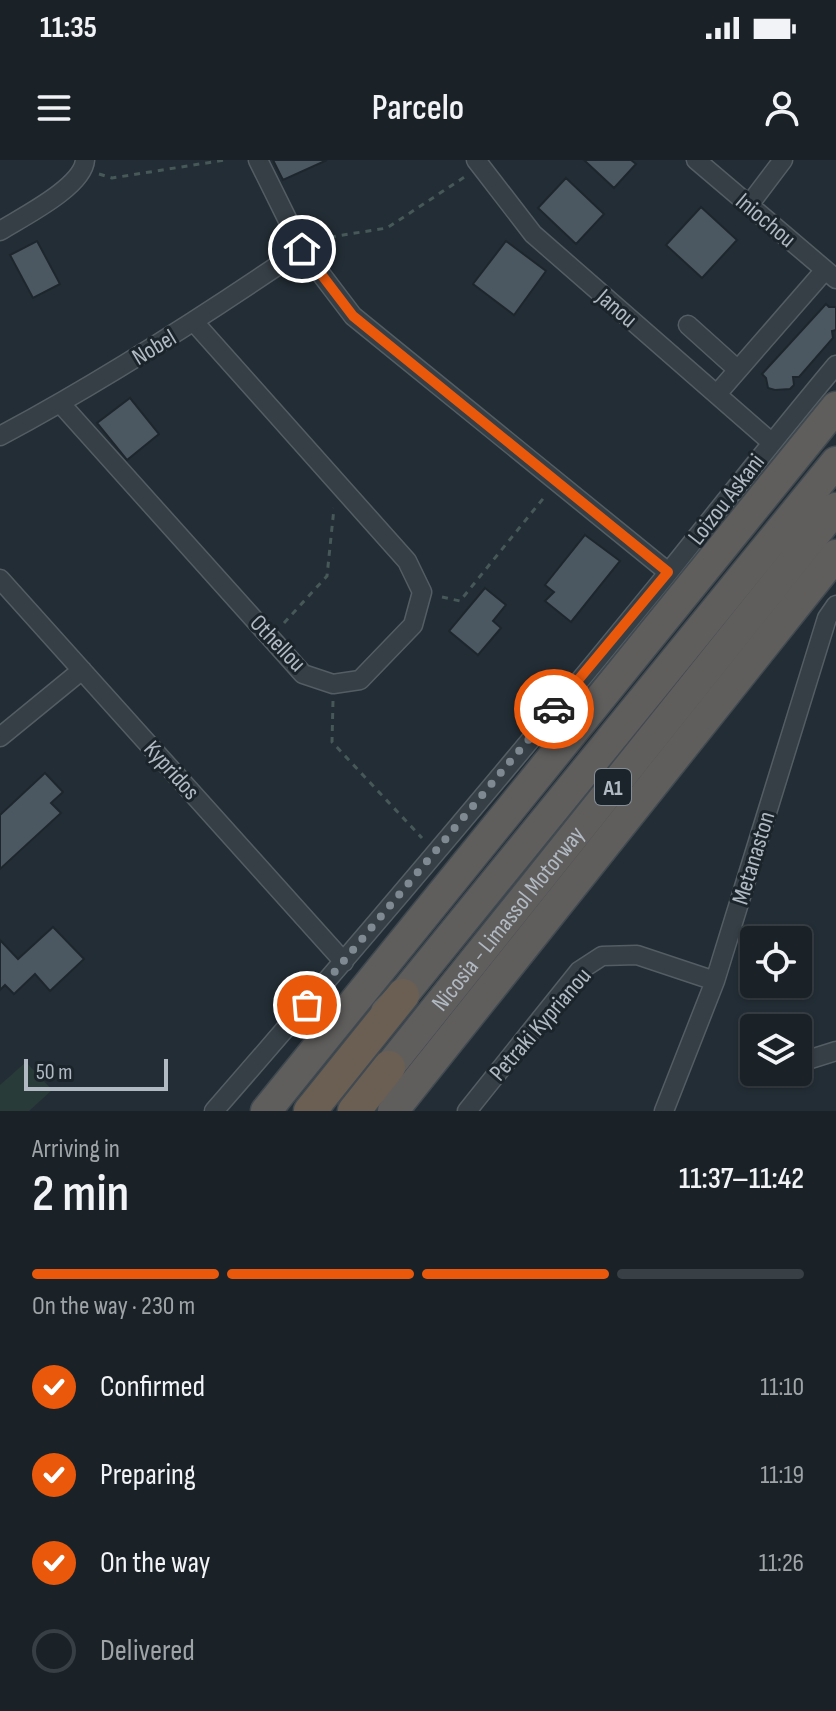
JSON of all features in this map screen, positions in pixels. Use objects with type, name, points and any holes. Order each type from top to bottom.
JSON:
[{"type":"highway","points":[[266,1111],[836,407]]},
{"type":"highway","name":"Nicosia - Limassol Motorway","points":[[290,1111],[403,995],[836,462]]},
{"type":"highway","name":"Nicosia - Limassol Motorway","points":[[365,1111],[389,1067],[836,508]]},
{"type":"highway","points":[[393,1111],[836,555]]},
{"type":"highway","points":[[310,1111],[403,995]]},
{"type":"highway","points":[[354,1111],[389,1067]]},
{"type":"street","points":[[258,160],[300,246],[353,316],[668,572]]},
{"type":"street","name":"Iniochou","points":[[696,160],[831,275]]},
{"type":"street","points":[[749,205],[783,160]]},
{"type":"street","name":"Janou","points":[[478,163],[533,234],[771,442]]},
{"type":"street","points":[[0,231],[68,188],[85,164]]},
{"type":"street","name":"Nobel","points":[[0,436],[61,404],[194,322],[300,246]]},
{"type":"street","points":[[717,394],[831,275]]},
{"type":"street","points":[[194,322],[407,561],[422,592]]},
{"type":"street","points":[[688,325],[738,370]]},
{"type":"street","name":"Loizou Askani","points":[[214,1111],[344,962],[836,365]]},
{"type":"street","name":"Othellou","points":[[61,404],[303,674],[333,684],[360,680],[413,625],[422,592]]},
{"type":"street","name":"Kypridos","points":[[0,579],[344,962]]},
{"type":"street","name":"Metanaston","points":[[664,1111],[715,981],[827,618],[836,605]]},
{"type":"street","points":[[0,737],[82,670]]},
{"type":"street","name":"Petraki Kyprianou","points":[[467,1111],[579,971],[602,956],[637,955],[715,981]]},
{"type":"street","points":[[812,1059],[836,1051]]},
{"type":"path","points":[[85,164],[112,178],[225,160]]},
{"type":"path","points":[[300,246],[387,228],[478,163]]},
{"type":"path","points":[[422,592],[460,601],[557,481]]},
{"type":"path","points":[[271,638],[327,576],[337,483]]},
{"type":"path","points":[[333,684],[332,742],[435,852]]},
{"type":"green space","points":[[26,1062],[52,1090],[29,1111],[0,1111],[0,1085]]},
{"type":"building","points":[[273,160],[327,160],[283,180]]},
{"type":"building","points":[[584,160],[631,160],[636,164],[614,188]]},
{"type":"building","points":[[566,178],[604,214],[576,244],[538,208]]},
{"type":"building","points":[[701,207],[737,240],[702,278],[666,245]]},
{"type":"building","points":[[37,241],[60,284],[33,298],[10,255]]},
{"type":"building","points":[[506,241],[546,271],[514,315],[473,284]]},
{"type":"building","points":[[826,304],[836,307],[833,338],[799,377],[793,377],[794,385],[790,389],[768,388],[762,374]]},
{"type":"building","points":[[130,398],[159,434],[127,460],[97,423]]},
{"type":"building","points":[[585,535],[620,561],[571,622],[545,601],[554,592],[545,585]]},
{"type":"building","points":[[485,588],[506,605],[493,621],[501,628],[478,655],[449,631]]},
{"type":"building","points":[[45,773],[63,792],[51,803],[61,813],[0,869],[0,815]]},
{"type":"building","points":[[53,927],[84,959],[50,991],[35,974],[14,994],[5,985],[0,990],[0,940],[18,959]]},
{"type":"way so far","points":[[307,1005],[554,709]]},
{"type":"route","points":[[302,249],[353,316],[668,572],[554,709]]}]
